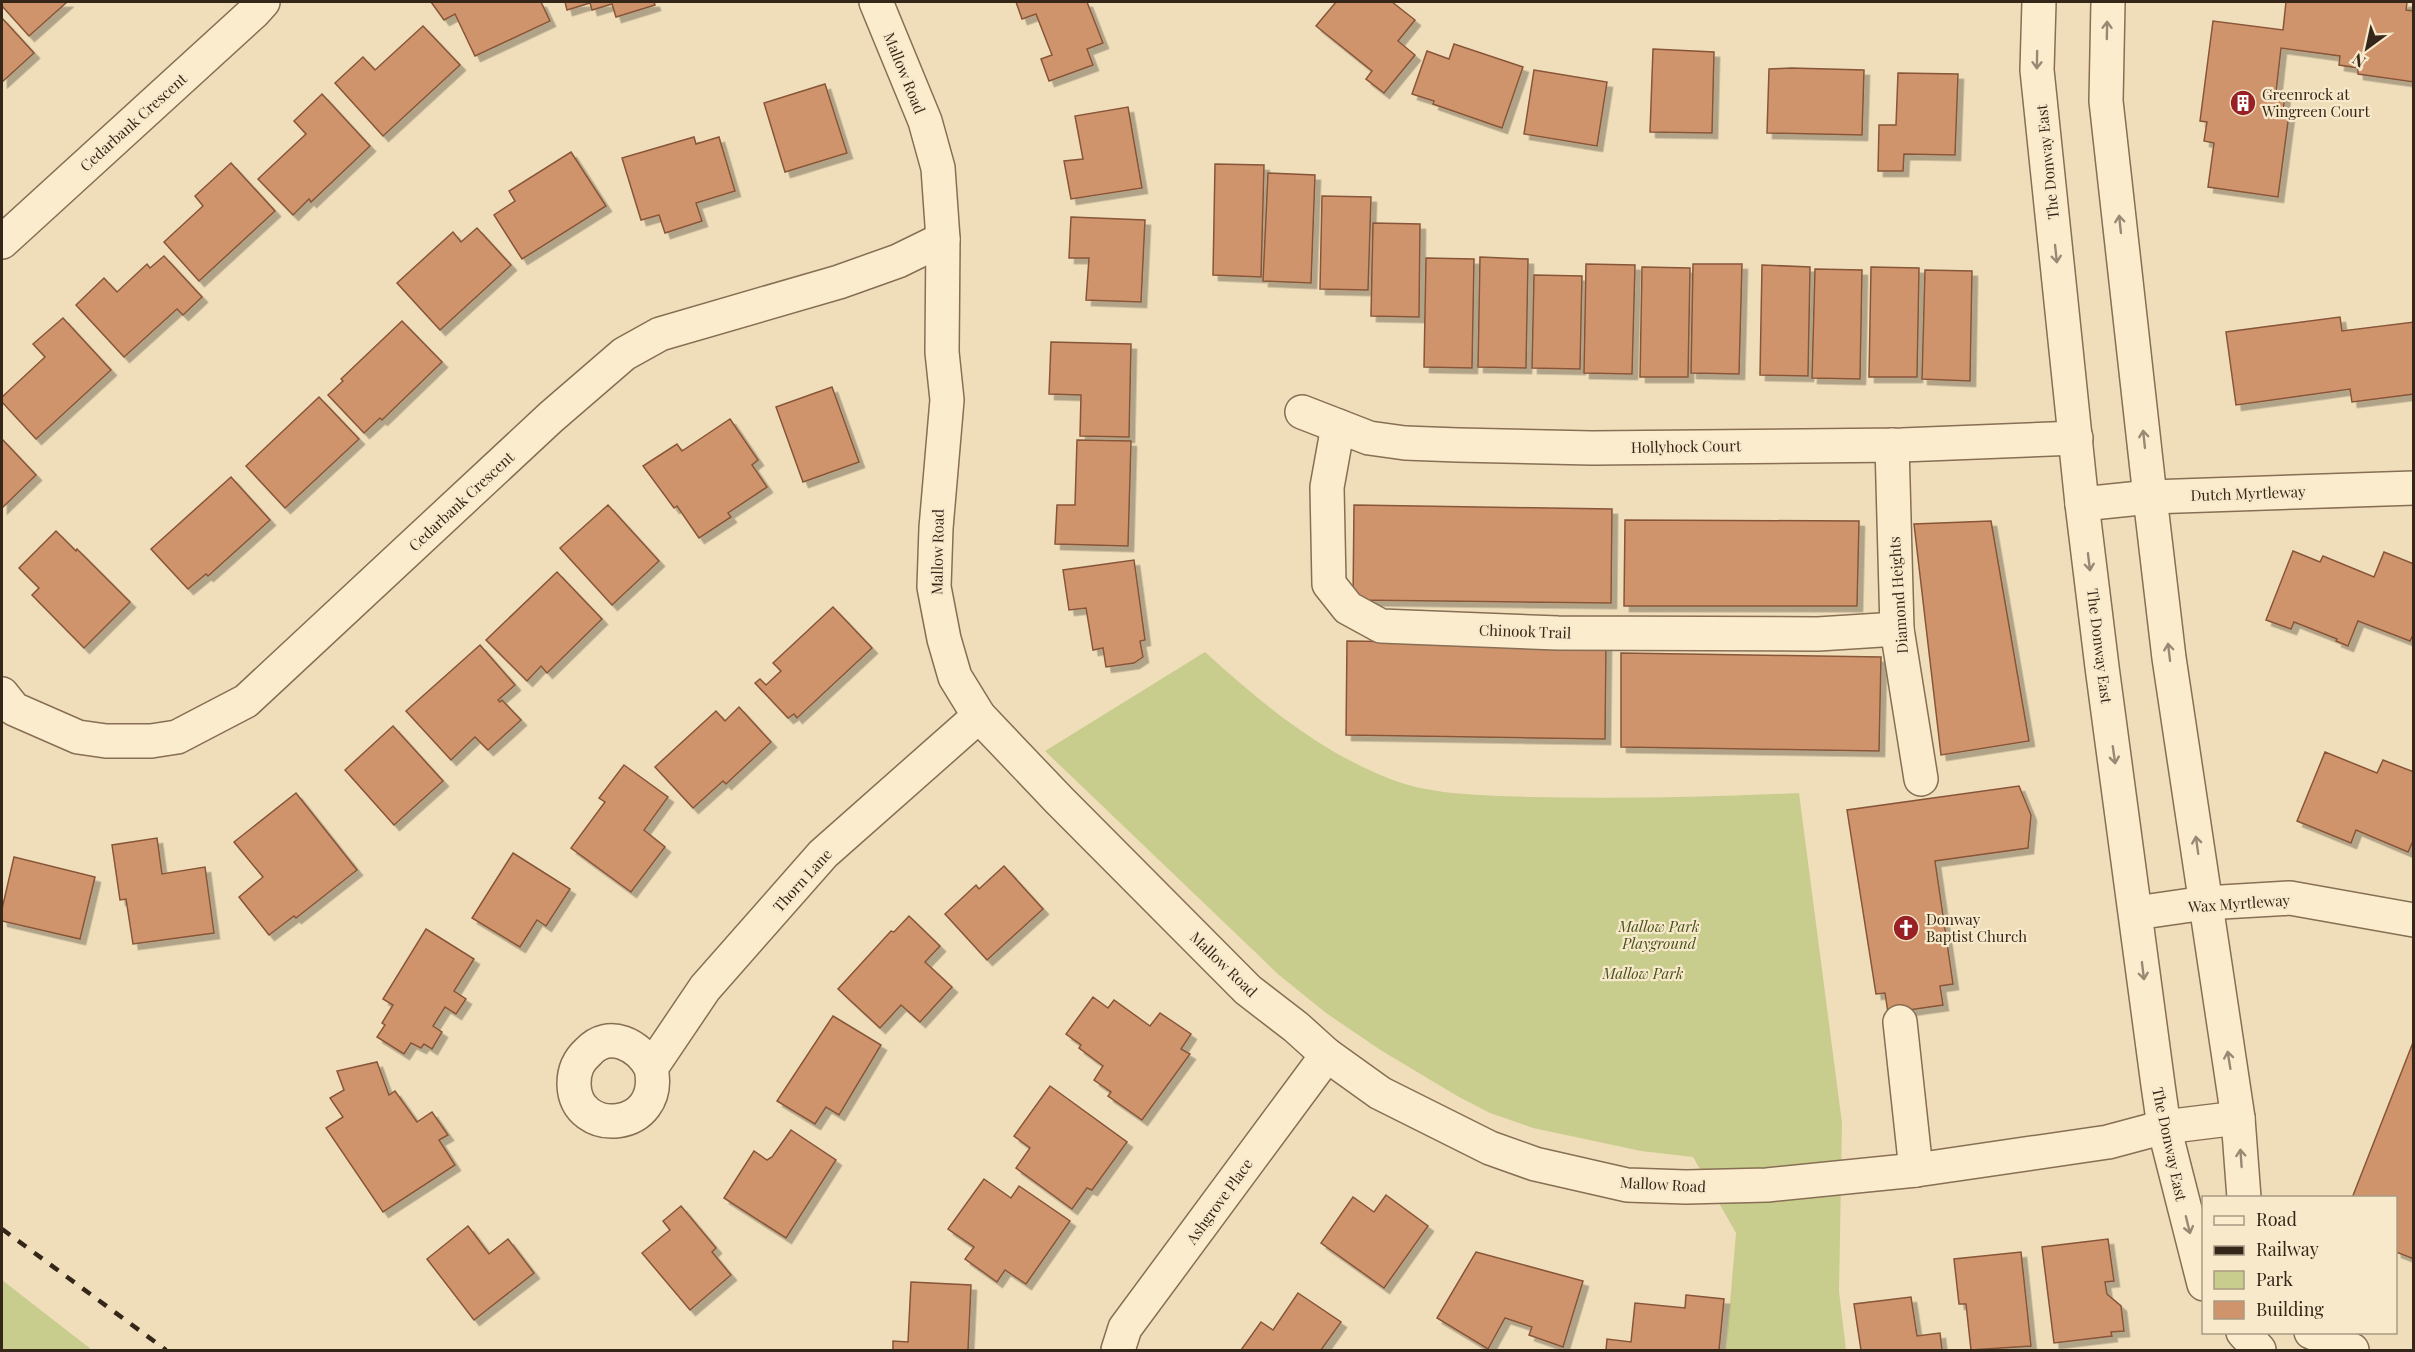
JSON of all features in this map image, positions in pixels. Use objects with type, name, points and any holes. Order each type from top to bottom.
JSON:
[{"type":"street","name":"Cedarbank Crescent","points":[[2,242],[263,2]]},
{"type":"street","name":"Mallow Road","points":[[876,2],[925,121],[939,168],[943,239],[942,341],[947,400],[936,528],[934,587],[944,639],[955,677],[979,716],[1059,801],[1248,990],[1296,1027],[1327,1055],[1380,1093],[1490,1148],[1535,1164],[1627,1185],[1686,1187],[1767,1185],[1916,1170],[2108,1142],[2164,1127],[2238,1118]]},
{"type":"street","name":"The Donway East","points":[[2039,2],[2037,70],[2082,504],[2103,678],[2164,1127],[2202,1276]]},
{"type":"street","points":[[2108,2],[2106,101],[2150,497],[2169,658],[2238,1118],[2244,1196]]},
{"type":"street","name":"Cedarbank Crescent","points":[[2,694],[14,709],[78,737],[106,741],[151,741],[177,737],[246,701],[551,417],[624,354],[660,334],[839,282],[898,261],[943,239]]},
{"type":"street","name":"Hollyhock Court","points":[[1302,412],[1369,438],[1405,443],[1458,445],[1592,448],[1892,445],[2076,438]]},
{"type":"street","name":"Chinook Trail","points":[[1338,426],[1327,487],[1329,584],[1348,608],[1381,626],[1558,633],[1818,634],[1897,629]]},
{"type":"street","name":"Diamond Heights","points":[[1892,445],[1897,629],[1921,779]]},
{"type":"street","name":"Dutch Myrtleway","points":[[2082,504],[2150,497],[2414,488]]},
{"type":"street","name":"Thorn Lane","points":[[651,1068],[705,988],[823,854],[979,716]]},
{"type":"street","name":"Wax Myrtleway","points":[[2136,913],[2205,903],[2290,898],[2414,920]]},
{"type":"street","points":[[1900,1022],[1916,1170]]},
{"type":"street","name":"Ashgrove Place","points":[[1118,1350],[1125,1328],[1327,1055]]},
{"type":"street","points":[[2245,1334],[2259,1350]]},
{"type":"street","points":[[2316,1334],[2352,1350]]},
{"type":"green space","name":"Mallow Park","points":[[1205,652],[1267,705],[1311,737],[1358,765],[1400,783],[1437,791],[1475,795],[1564,798],[1799,793],[1842,1123],[1839,1291],[1846,1350],[1726,1350],[1736,1233],[1693,1157],[1641,1151],[1533,1128],[1490,1113],[1382,1051],[1326,1013],[1279,975],[1045,751]]},
{"type":"green space","points":[[2,1280],[92,1350],[2,1350]]},
{"type":"building","points":[[2,2],[67,2],[29,36],[2,6]]},
{"type":"building","points":[[431,2],[541,2],[550,21],[475,56],[455,14],[444,20]]},
{"type":"building","points":[[565,2],[654,2],[655,5],[616,17],[612,4],[592,10],[590,3],[567,10]]},
{"type":"building","points":[[1016,2],[1087,2],[1103,43],[1087,49],[1093,65],[1049,81],[1041,59],[1052,55],[1036,14],[1022,19]]},
{"type":"building","points":[[1336,2],[1392,2],[1415,20],[1398,41],[1415,55],[1384,93],[1366,79],[1372,71],[1316,26]]},
{"type":"building","name":"Greenrock at Wingreen Court","points":[[2286,2],[2407,2],[2406,10],[2414,11],[2414,82],[2358,74],[2358,68],[2339,65],[2340,56],[2281,48],[2276,92],[2285,93],[2283,113],[2289,114],[2278,197],[2208,187],[2214,143],[2204,141],[2207,122],[2200,121],[2213,21],[2283,30]]},
{"type":"building","points":[[2,18],[34,53],[2,82]]},
{"type":"building","points":[[423,26],[460,65],[383,136],[335,83],[363,57],[375,70]]},
{"type":"building","points":[[1454,44],[1523,67],[1502,128],[1433,104],[1434,101],[1412,94],[1427,51],[1449,59]]},
{"type":"building","points":[[1653,49],[1714,52],[1712,133],[1650,132]]},
{"type":"building","points":[[1769,69],[1864,70],[1862,135],[1767,133]]},
{"type":"building","points":[[1534,70],[1607,82],[1597,146],[1524,134]]},
{"type":"building","points":[[1898,73],[1958,74],[1955,155],[1904,154],[1903,171],[1878,171],[1879,125],[1896,125]]},
{"type":"building","points":[[825,84],[847,153],[785,172],[764,103]]},
{"type":"building","points":[[322,94],[370,146],[311,202],[309,199],[293,215],[258,179],[306,134],[294,121]]},
{"type":"building","points":[[1128,107],[1142,188],[1071,199],[1064,161],[1083,159],[1075,116]]},
{"type":"building","points":[[694,137],[696,144],[719,137],[735,191],[696,203],[702,221],[665,233],[659,215],[641,220],[622,158]]},
{"type":"building","points":[[571,152],[606,206],[522,259],[494,215],[515,201],[509,191]]},
{"type":"building","points":[[231,163],[275,211],[199,281],[164,242],[203,206],[195,196]]},
{"type":"building","points":[[1215,164],[1264,165],[1261,277],[1213,275]]},
{"type":"building","points":[[1268,173],[1315,175],[1311,283],[1263,281]]},
{"type":"building","points":[[1322,196],[1371,197],[1368,290],[1320,289]]},
{"type":"building","points":[[1071,217],[1145,220],[1141,302],[1086,300],[1089,258],[1069,258]]},
{"type":"building","points":[[1373,223],[1420,224],[1419,317],[1371,316]]},
{"type":"building","points":[[477,228],[511,265],[440,330],[397,283],[453,232],[461,242]]},
{"type":"building","points":[[164,256],[202,297],[183,315],[177,309],[124,357],[76,305],[104,278],[117,292],[147,264],[150,268]]},
{"type":"building","points":[[1480,257],[1528,259],[1526,368],[1478,367]]},
{"type":"building","points":[[1426,258],[1474,259],[1472,368],[1424,367]]},
{"type":"building","points":[[1586,264],[1635,265],[1632,374],[1584,373]]},
{"type":"building","points":[[1693,264],[1742,264],[1739,374],[1691,373]]},
{"type":"building","points":[[1762,265],[1810,267],[1808,376],[1760,375]]},
{"type":"building","points":[[1642,267],[1690,268],[1688,377],[1640,377]]},
{"type":"building","points":[[1871,267],[1919,268],[1917,377],[1869,377]]},
{"type":"building","points":[[1815,269],[1862,270],[1860,379],[1812,378]]},
{"type":"building","points":[[1925,270],[1972,271],[1970,381],[1922,379]]},
{"type":"building","points":[[1534,275],[1582,276],[1580,369],[1532,368]]},
{"type":"building","points":[[2340,317],[2342,331],[2414,322],[2414,394],[2352,402],[2350,389],[2236,405],[2226,332]]},
{"type":"building","points":[[63,318],[111,370],[36,439],[2,402],[2,397],[45,357],[33,344]]},
{"type":"building","points":[[402,321],[442,362],[382,420],[380,418],[364,433],[328,395],[343,381],[341,379]]},
{"type":"building","points":[[1051,342],[1131,344],[1129,437],[1080,436],[1081,395],[1049,394]]},
{"type":"building","points":[[832,387],[859,462],[803,482],[776,407]]},
{"type":"building","points":[[319,397],[359,439],[285,508],[246,466]]},
{"type":"building","points":[[730,419],[758,460],[752,465],[767,487],[728,513],[731,517],[699,538],[677,506],[674,508],[643,466],[677,444],[682,451]]},
{"type":"building","points":[[2,439],[36,475],[2,508]]},
{"type":"building","points":[[1077,440],[1131,441],[1128,546],[1055,544],[1057,505],[1075,505]]},
{"type":"building","points":[[231,477],[270,520],[208,576],[206,574],[188,589],[151,549]]},
{"type":"building","points":[[608,505],[659,561],[612,605],[560,548]]},
{"type":"building","points":[[1354,505],[1612,509],[1611,603],[1353,600]]},
{"type":"building","points":[[1625,520],[1859,521],[1857,606],[1624,606]]},
{"type":"building","points":[[1991,521],[2029,741],[1941,755],[1914,524]]},
{"type":"building","points":[[56,531],[130,602],[84,648],[32,595],[39,588],[19,568]]},
{"type":"building","points":[[2293,551],[2320,562],[2323,556],[2374,577],[2384,552],[2414,564],[2414,633],[2410,641],[2358,621],[2348,646],[2336,641],[2337,639],[2294,622],[2291,629],[2266,620]]},
{"type":"building","points":[[1134,560],[1145,640],[1140,641],[1143,657],[1134,663],[1106,667],[1103,648],[1093,650],[1086,608],[1069,610],[1063,570]]},
{"type":"building","points":[[557,572],[602,619],[547,673],[541,666],[527,681],[486,640]]},
{"type":"building","points":[[833,607],[872,648],[797,718],[794,714],[788,718],[755,683],[760,679],[766,685],[781,671],[773,663]]},
{"type":"building","points":[[1347,641],[1606,645],[1605,739],[1346,735]]},
{"type":"building","points":[[480,645],[515,685],[498,700],[500,702],[502,700],[521,720],[488,750],[475,737],[451,760],[406,711]]},
{"type":"building","points":[[1621,653],[1881,657],[1879,751],[1621,747]]},
{"type":"building","points":[[739,707],[771,742],[726,784],[723,781],[693,808],[655,767],[716,711],[725,721]]},
{"type":"building","points":[[393,726],[443,781],[394,825],[345,770]]},
{"type":"building","points":[[2325,752],[2377,773],[2383,760],[2414,772],[2414,839],[2408,852],[2356,830],[2351,843],[2297,821]]},
{"type":"building","points":[[624,765],[668,797],[644,830],[665,847],[631,892],[571,848],[605,802],[599,798]]},
{"type":"building","name":"Donway Baptist Church","points":[[2019,786],[2031,815],[2028,848],[1935,861],[1953,984],[1940,986],[1943,1005],[1888,1013],[1885,993],[1876,994],[1847,810]]},
{"type":"building","points":[[296,793],[357,870],[296,918],[294,916],[269,935],[239,897],[263,877],[234,842]]},
{"type":"building","points":[[157,838],[162,874],[205,867],[214,933],[133,944],[126,899],[120,900],[112,845]]},
{"type":"building","points":[[513,853],[570,889],[546,926],[537,920],[520,947],[472,918]]},
{"type":"building","points":[[14,857],[95,877],[80,939],[2,921],[2,909]]},
{"type":"building","points":[[1004,866],[1043,909],[987,960],[945,914],[976,885],[979,889]]},
{"type":"building","points":[[909,916],[940,946],[925,962],[952,987],[920,1022],[901,1005],[880,1028],[838,989],[891,931],[894,932]]},
{"type":"building","points":[[426,929],[474,959],[454,991],[466,999],[456,1014],[445,1007],[433,1026],[442,1032],[432,1049],[424,1044],[421,1048],[411,1043],[404,1054],[377,1037],[393,1005],[383,999]]},
{"type":"building","points":[[1093,997],[1108,1008],[1114,1000],[1150,1026],[1160,1013],[1191,1034],[1181,1049],[1190,1054],[1142,1120],[1108,1096],[1111,1092],[1094,1080],[1103,1066],[1079,1048],[1081,1045],[1066,1034]]},
{"type":"building","points":[[833,1016],[881,1045],[839,1115],[826,1107],[815,1124],[777,1101]]},
{"type":"building","points":[[2414,1040],[2414,1259],[2397,1252],[2397,1196],[2353,1196]]},
{"type":"building","points":[[377,1062],[389,1095],[395,1091],[417,1122],[432,1112],[448,1135],[439,1140],[455,1165],[383,1212],[326,1128],[343,1117],[330,1098],[344,1090],[337,1071]]},
{"type":"building","points":[[1050,1086],[1127,1142],[1092,1190],[1087,1188],[1072,1209],[1016,1168],[1030,1148],[1014,1136]]},
{"type":"building","points":[[791,1130],[836,1160],[786,1238],[724,1198],[754,1151],[767,1160],[772,1157]]},
{"type":"building","points":[[984,1179],[1011,1198],[1019,1186],[1070,1221],[1026,1284],[1005,1270],[997,1282],[965,1259],[974,1247],[948,1229]]},
{"type":"building","points":[[1386,1195],[1428,1226],[1384,1288],[1321,1243],[1353,1197],[1374,1212]]},
{"type":"building","points":[[681,1206],[716,1248],[712,1252],[731,1275],[690,1310],[642,1253],[670,1230],[663,1221]]},
{"type":"building","points":[[468,1226],[489,1254],[508,1239],[534,1273],[474,1320],[427,1259]]},
{"type":"building","points":[[2108,1239],[2114,1281],[2105,1282],[2107,1294],[2121,1306],[2124,1331],[2111,1332],[2112,1336],[2054,1343],[2042,1247]]},
{"type":"building","points":[[1476,1252],[1583,1281],[1563,1347],[1529,1335],[1532,1327],[1505,1318],[1488,1349],[1437,1318]]},
{"type":"building","points":[[2021,1252],[2031,1346],[1971,1350],[1966,1304],[1959,1304],[1954,1259]]},
{"type":"building","points":[[911,1282],[971,1285],[968,1350],[893,1350],[893,1341],[908,1342]]},
{"type":"building","points":[[1298,1293],[1341,1322],[1321,1350],[1241,1350],[1261,1322],[1273,1330]]},
{"type":"building","points":[[1686,1295],[1724,1299],[1719,1350],[1606,1350],[1607,1339],[1631,1342],[1635,1303],[1685,1308]]},
{"type":"building","points":[[1911,1297],[1917,1336],[1940,1333],[1942,1350],[1861,1350],[1854,1304]]},
{"type":"railway","points":[[2,1229],[166,1350]]},
{"type":"place","name":"Greenrock at Wingreen Court","points":[[2243,103]]},
{"type":"place","name":"Donway Baptist Church","points":[[1906,928]]},
{"type":"park label","name":"Mallow Park Playground","points":[[1659,934]]}]
